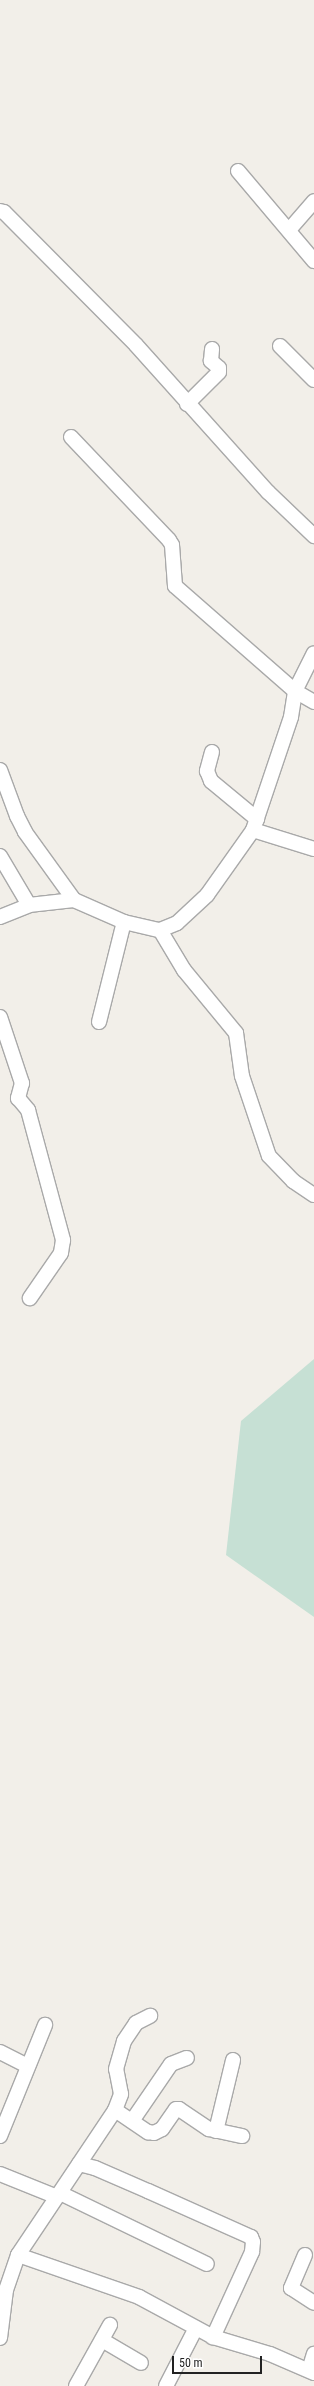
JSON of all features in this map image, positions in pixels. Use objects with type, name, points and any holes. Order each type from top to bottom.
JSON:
[{"type":"street","points":[[238,171],[314,261]]},
{"type":"street","points":[[289,230],[314,201]]},
{"type":"street","points":[[0,211],[4,212],[136,345],[187,404],[268,492],[314,536]]},
{"type":"street","points":[[280,346],[314,380]]},
{"type":"street","points":[[187,404],[219,372],[219,368],[211,361],[212,349]]},
{"type":"street","points":[[71,437],[169,540],[172,545],[175,586],[295,691],[314,702]]},
{"type":"street","points":[[0,917],[29,905],[74,900],[124,922],[160,930],[177,923],[207,895],[255,824],[290,716],[295,691],[314,653]]},
{"type":"street","points":[[212,752],[208,771],[210,781],[255,824],[314,849]]},
{"type":"street","points":[[0,770],[17,816],[25,832],[74,900]]},
{"type":"street","points":[[0,856],[29,905]]},
{"type":"street","points":[[99,1022],[124,922]]},
{"type":"street","points":[[160,930],[184,970],[236,1033],[242,1076],[269,1156],[293,1182],[314,1195]]},
{"type":"street","points":[[0,1016],[22,1084],[18,1098],[28,1110],[63,1240],[62,1253],[30,1298]]},
{"type":"street","points":[[0,2338],[6,2290],[18,2255],[115,2110],[121,2094],[116,2069],[121,2048],[130,2029],[150,2016]]},
{"type":"street","points":[[0,2136],[45,2025]]},
{"type":"street","points":[[0,2052],[28,2066]]},
{"type":"street","points":[[132,2121],[171,2064],[187,2058]]},
{"type":"street","points":[[216,2131],[233,2060]]},
{"type":"street","points":[[115,2110],[148,2132],[154,2133],[162,2129],[176,2110],[179,2109],[209,2129],[242,2136]]},
{"type":"street","points":[[79,2164],[142,2188],[251,2237],[253,2242],[252,2252],[213,2337]]},
{"type":"street","points":[[0,2174],[58,2195],[207,2264]]},
{"type":"street","points":[[18,2255],[139,2297],[213,2337],[270,2354],[311,2371],[314,2354]]},
{"type":"street","points":[[305,2255],[291,2288],[314,2303]]},
{"type":"street","points":[[76,2386],[110,2325]]},
{"type":"street","points":[[166,2386],[196,2328]]},
{"type":"street","points":[[102,2340],[141,2363]]},
{"type":"green space","points":[[314,1359],[314,1617],[226,1555],[241,1421]]}]
